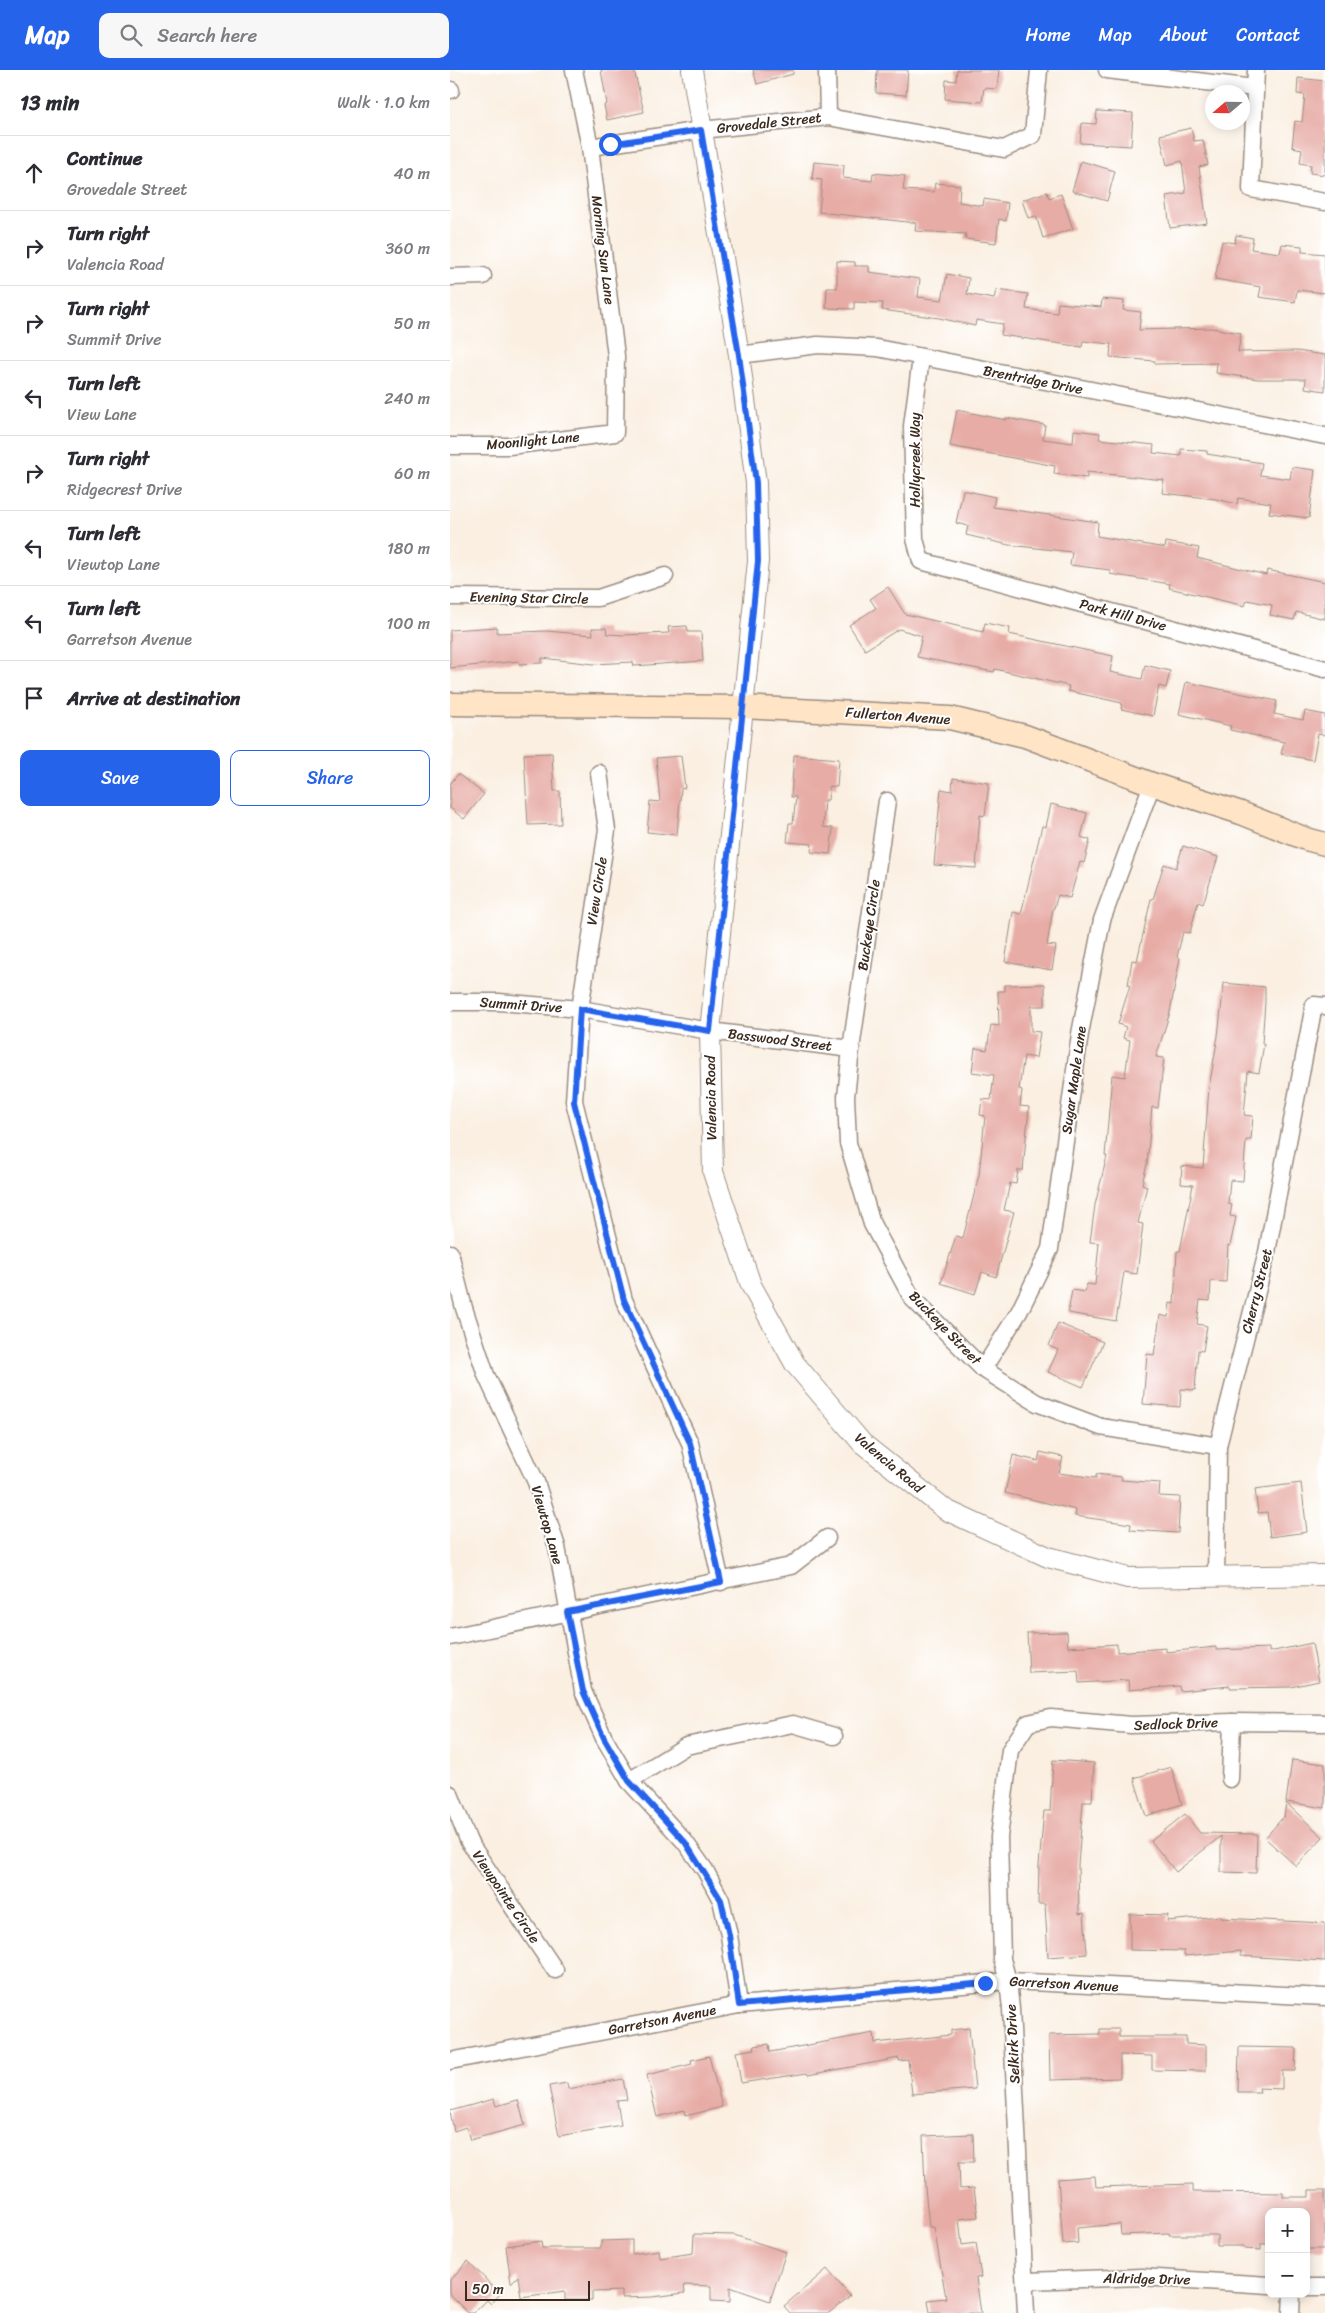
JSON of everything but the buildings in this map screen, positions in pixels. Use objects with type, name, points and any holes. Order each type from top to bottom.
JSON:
[{"type":"main road","name":"Fullerton Avenue","points":[[450,704],[742,707],[950,718],[1025,736],[1152,784],[1241,813],[1306,839],[1325,844]]},
{"type":"street","name":"Morning Sun Lane","points":[[574,70],[590,148],[616,356],[615,433]]},
{"type":"street","name":"Valencia Road","points":[[692,70],[739,355],[756,483],[758,561],[710,1031],[713,1172],[751,1285],[795,1364],[862,1443],[946,1510],[1048,1556],[1128,1578],[1325,1575]]},
{"type":"street","points":[[827,70],[828,117]]},
{"type":"street","name":"Grovedale Street","points":[[590,148],[701,130],[828,117],[1004,149],[1033,135],[1039,70]]},
{"type":"street","points":[[1107,70],[1254,88]]},
{"type":"street","points":[[1256,70],[1251,189],[1325,202]]},
{"type":"street","points":[[450,277],[483,276]]},
{"type":"street","name":"Brentridge Drive","points":[[739,355],[818,345],[877,348],[1325,436]]},
{"type":"street","name":"Hollycreek Way","points":[[921,358],[912,426],[915,539],[922,561]]},
{"type":"street","name":"Moonlight Lane","points":[[450,446],[509,446],[615,433]]},
{"type":"street","name":"Park Hill Drive","points":[[922,561],[1325,669]]},
{"type":"street","name":"Evening Star Circle","points":[[450,597],[598,598],[665,576]]},
{"type":"street","name":"View Circle","points":[[599,773],[607,830],[580,1009],[574,1102],[624,1300],[690,1443],[721,1582]]},
{"type":"street","name":"Sugar Maple Lane","points":[[983,1369],[1019,1312],[1050,1249],[1080,1034],[1102,920],[1152,784]]},
{"type":"street","name":"Buckeye Circle","points":[[851,1049],[887,801]]},
{"type":"street","name":"Summit Drive","points":[[450,1002],[499,1002],[580,1009],[710,1031]]},
{"type":"street","name":"Cherry Street","points":[[1216,1577],[1218,1446],[1267,1252],[1320,1005]]},
{"type":"street","name":"Basswood Street","points":[[710,1031],[851,1049]]},
{"type":"street","name":"Buckeye Street","points":[[851,1049],[846,1097],[848,1143],[872,1224],[912,1298],[983,1369],[1036,1403],[1101,1428],[1218,1446]]},
{"type":"street","name":"Viewtop Lane","points":[[450,1253],[464,1308],[486,1376],[536,1482],[556,1547],[583,1691],[604,1738],[629,1781],[685,1842],[721,1900],[729,1935],[739,2005]]},
{"type":"street","points":[[450,1637],[791,1566],[827,1538]]},
{"type":"street","name":"Sedlock Drive","points":[[1028,1722],[1051,1718],[1131,1725],[1232,1722],[1325,1723]]},
{"type":"street","name":"Selkirk Drive","points":[[1026,2313],[1026,2281],[1008,1981],[1002,1959],[999,1837],[1010,1750],[1028,1722]]},
{"type":"street","points":[[1230,1779],[1232,1722]]},
{"type":"street","points":[[629,1781],[686,1746],[793,1724],[834,1736]]},
{"type":"street","name":"Viewpointe Circle","points":[[450,1794],[469,1842],[554,1970]]},
{"type":"street","name":"Garretson Avenue","points":[[450,2061],[739,2005],[1008,1981],[1325,1998]]},
{"type":"street","name":"Aldridge Drive","points":[[1026,2281],[1142,2276],[1265,2285]]},
{"type":"street","points":[[1310,2287],[1325,2287]]},
{"type":"street","points":[[1291,2313],[1292,2298]]},
{"type":"route","points":[[610,144],[701,130],[739,355],[756,483],[758,561],[710,1031],[580,1009],[574,1102],[624,1300],[690,1443],[721,1582],[567,1612],[583,1691],[604,1738],[629,1781],[685,1842],[705,1870],[721,1900],[729,1935],[739,2005],[985,1983]]}]
